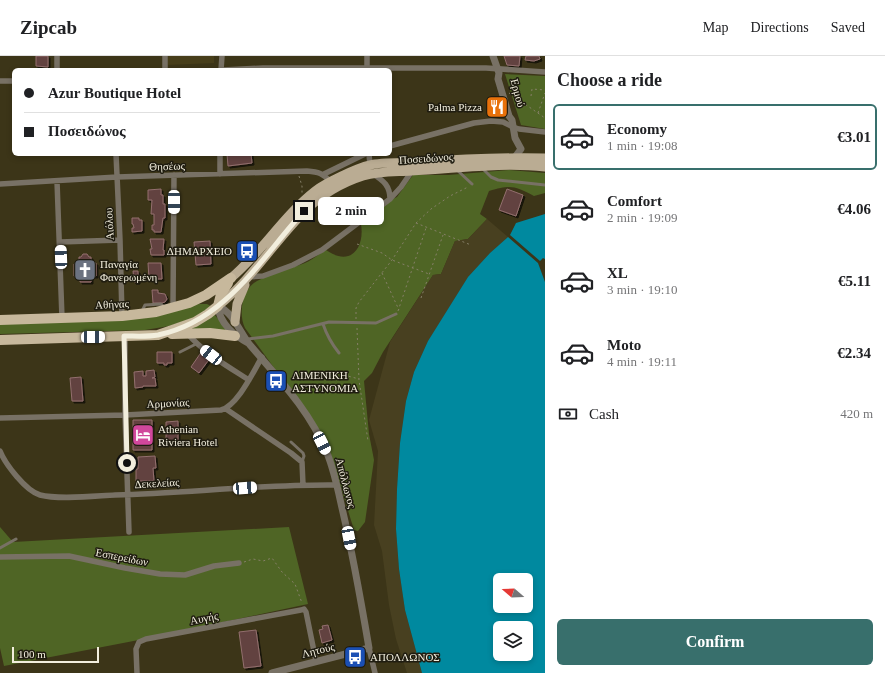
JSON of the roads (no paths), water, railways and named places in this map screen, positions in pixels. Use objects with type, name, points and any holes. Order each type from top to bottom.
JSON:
[{"type":"highway","name":"Ποσειδώνος","points":[[221,286],[232,278]]},
{"type":"highway","points":[[158,335],[195,322],[208,314],[218,306],[221,294],[232,278]]},
{"type":"highway","name":"Αθήνας","points":[[0,320],[122,316],[156,312],[189,303],[221,286]]},
{"type":"highway","points":[[189,303],[206,302],[218,306]]},
{"type":"highway","points":[[0,340],[186,333],[210,333],[235,336]]},
{"type":"main road","name":"Ποσειδώνος","points":[[218,306],[248,277],[298,218],[321,197],[371,169],[412,171],[456,167],[481,167],[545,158]]},
{"type":"main road","name":"Ποσειδώνος","points":[[232,278],[257,254],[298,206],[316,190],[331,182],[371,169],[515,162],[545,167]]},
{"type":"main road","points":[[235,322],[237,304],[248,277]]},
{"type":"street","points":[[57,56],[57,68]]},
{"type":"street","points":[[165,56],[165,68]]},
{"type":"street","points":[[222,56],[222,68]]},
{"type":"street","points":[[367,56],[367,68]]},
{"type":"street","name":"Ερμού","points":[[494,56],[498,71],[498,79],[509,116],[513,124]]},
{"type":"street","points":[[392,69],[545,72]]},
{"type":"street","name":"Ερμού","points":[[498,71],[502,77],[513,116],[515,138],[517,142],[515,162]]},
{"type":"street","points":[[0,81],[12,81]]},
{"type":"street","points":[[392,145],[474,123],[491,121],[513,124],[545,132]]},
{"type":"street","name":"Αιόλου","points":[[116,156],[122,316]]},
{"type":"street","points":[[220,156],[220,174]]},
{"type":"street","points":[[331,182],[324,174],[361,156]]},
{"type":"street","points":[[369,156],[371,169],[386,183],[390,193],[390,199]]},
{"type":"street","name":"Θησέως","points":[[0,184],[117,177],[297,171],[317,171],[324,174]]},
{"type":"street","points":[[248,277],[263,276],[307,259],[322,250],[390,199],[401,187],[412,171]]},
{"type":"street","points":[[170,308],[174,175]]},
{"type":"street","points":[[57,180],[62,318]]},
{"type":"street","points":[[60,242],[120,240]]},
{"type":"street","points":[[218,306],[227,312],[248,342]]},
{"type":"street","points":[[218,306],[219,315],[235,336],[248,342]]},
{"type":"street","points":[[186,333],[211,355],[249,380]]},
{"type":"street","points":[[124,336],[129,532]]},
{"type":"street","name":"Απόλλωνος","points":[[248,342],[294,395],[313,425],[327,453],[349,538],[375,673]]},
{"type":"street","points":[[262,357],[249,380],[232,404],[226,409],[297,457],[302,462],[304,485]]},
{"type":"street","name":"Αρμονίας","points":[[0,418],[125,415],[216,411],[226,409]]},
{"type":"street","name":"Δεκελείας","points":[[0,451],[12,471],[25,484],[39,494],[48,496],[74,497],[128,495],[304,485],[336,485]]},
{"type":"street","name":"Εσπερείδων","points":[[0,557],[69,556],[160,574],[185,575],[214,566],[239,563]]},
{"type":"street","name":"Αυγής","points":[[137,673],[136,649],[139,642],[146,639],[304,609],[306,612],[316,661]]},
{"type":"street","name":"Λητούς","points":[[272,673],[369,648]]},
{"type":"lane","points":[[456,167],[472,184]]},
{"type":"lane","points":[[481,167],[491,177],[498,180],[545,185]]},
{"type":"lane","points":[[248,342],[323,324],[340,322],[376,323],[396,314]]},
{"type":"lane","points":[[323,324],[331,344],[339,353]]},
{"type":"lane","points":[[180,352],[197,344]]},
{"type":"lane","points":[[291,442],[303,453],[304,456],[302,462]]},
{"type":"lane","points":[[0,548],[16,539]]},
{"type":"water","points":[[545,214],[545,259],[543,258],[540,261],[510,235],[516,223]]},
{"type":"water","points":[[508,237],[538,263],[545,282],[545,673],[422,673],[405,610],[399,569],[396,529],[400,443],[406,401],[414,372],[428,341],[468,277],[490,253]]},
{"type":"place","name":"Palma Pizza","points":[[497,107]]},
{"type":"place","name":"ΔΗΜΑΡΧΕΙΟ","points":[[247,251]]},
{"type":"place","name":"Παναγία Φανερωμένη","points":[[85,270]]},
{"type":"place","name":"ΛΙΜΕΝΙΚΗ ΑΣΤΥΝΟΜΙΑ","points":[[276,381]]},
{"type":"place","name":"Athenian Riviera Hotel","points":[[143,435]]},
{"type":"place","name":"ΑΠΟΛΛΩΝΟΣ","points":[[355,657]]}]
